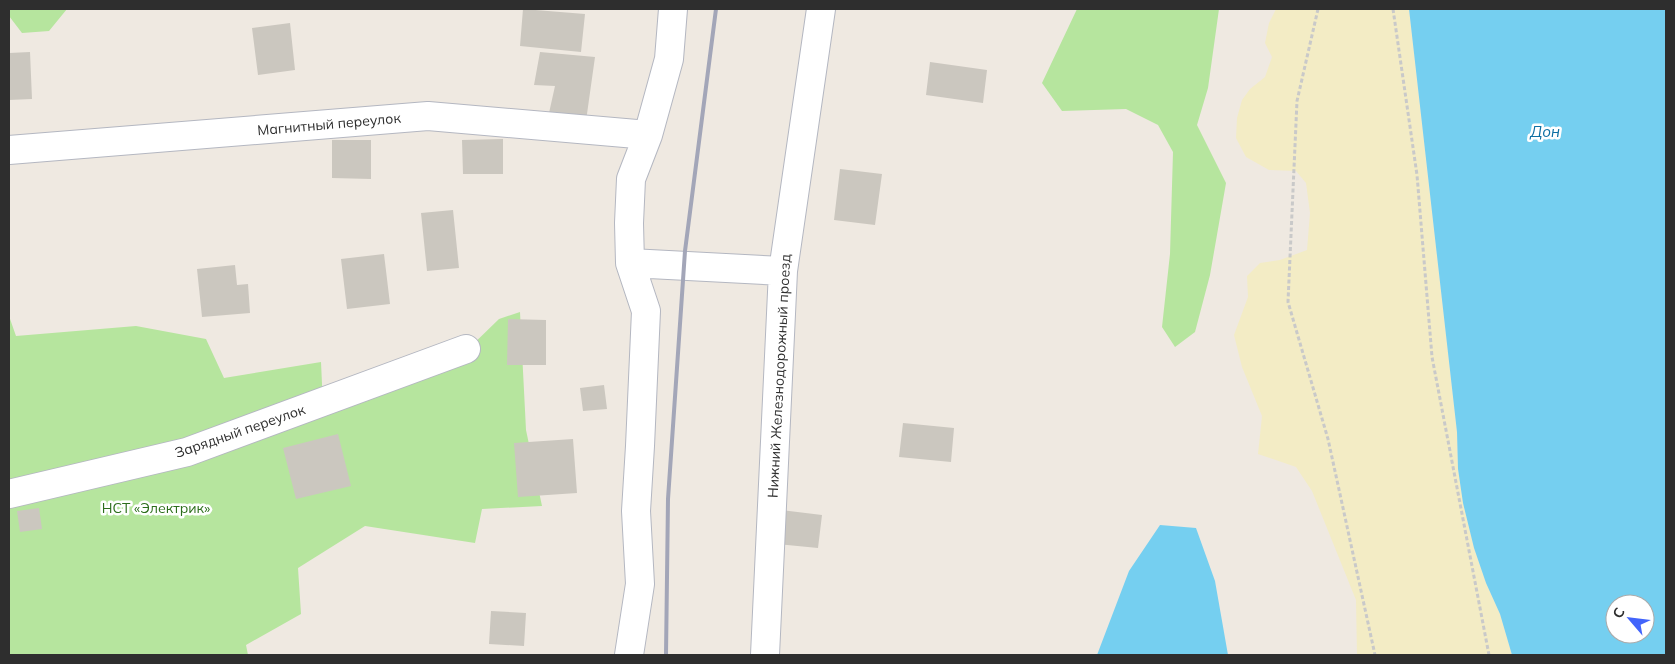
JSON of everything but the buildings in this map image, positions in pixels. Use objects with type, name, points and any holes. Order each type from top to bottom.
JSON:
[{"type":"street","points":[[629,655],[640,584],[636,510],[646,311],[630,262],[631,180],[648,135],[670,59],[673,9]]},
{"type":"street","name":"Нижний Железнодорожный проезд","points":[[765,655],[782,271],[821,9]]},
{"type":"street","name":"Магнитный переулок","points":[[9,150],[428,116],[648,135]]},
{"type":"street","points":[[630,262],[782,271]]},
{"type":"street","name":"Зарядный переулок","points":[[9,494],[187,452],[466,349]]},
{"type":"path","points":[[1318,9],[1297,101],[1288,302],[1328,439],[1375,655]]},
{"type":"path","points":[[1394,9],[1417,175],[1432,357],[1489,655]]},
{"type":"green space","points":[[9,9],[67,9],[49,31],[22,33],[9,16]]},
{"type":"green space","points":[[1077,9],[1219,9],[1208,88],[1197,125],[1226,183],[1210,275],[1195,332],[1175,347],[1162,327],[1170,254],[1173,152],[1158,125],[1126,109],[1062,111],[1042,83]]},
{"type":"green space","name":"НСТ «Электрик»","points":[[520,312],[526,430],[542,506],[482,509],[475,543],[365,526],[298,568],[301,614],[246,645],[248,655],[9,655],[9,316],[16,336],[136,326],[206,339],[224,378],[321,362],[323,406],[463,354],[499,319]]},
{"type":"sand","points":[[1276,9],[1409,9],[1457,432],[1458,469],[1463,503],[1474,548],[1486,583],[1500,614],[1512,655],[1357,655],[1356,600],[1312,491],[1296,467],[1258,454],[1262,416],[1242,367],[1234,335],[1248,297],[1247,276],[1260,263],[1280,260],[1307,250],[1310,213],[1306,183],[1296,171],[1269,170],[1246,157],[1236,138],[1237,118],[1242,100],[1250,89],[1265,77],[1272,57],[1265,43],[1269,23]]},
{"type":"water","name":"Дон","points":[[1409,9],[1666,9],[1666,655],[1512,655],[1500,614],[1486,583],[1474,548],[1463,503],[1458,469],[1457,432]]},
{"type":"water","points":[[1160,525],[1196,528],[1215,581],[1228,655],[1097,655],[1129,571]]},
{"type":"railway","points":[[666,655],[668,499],[685,251],[716,9]]}]
